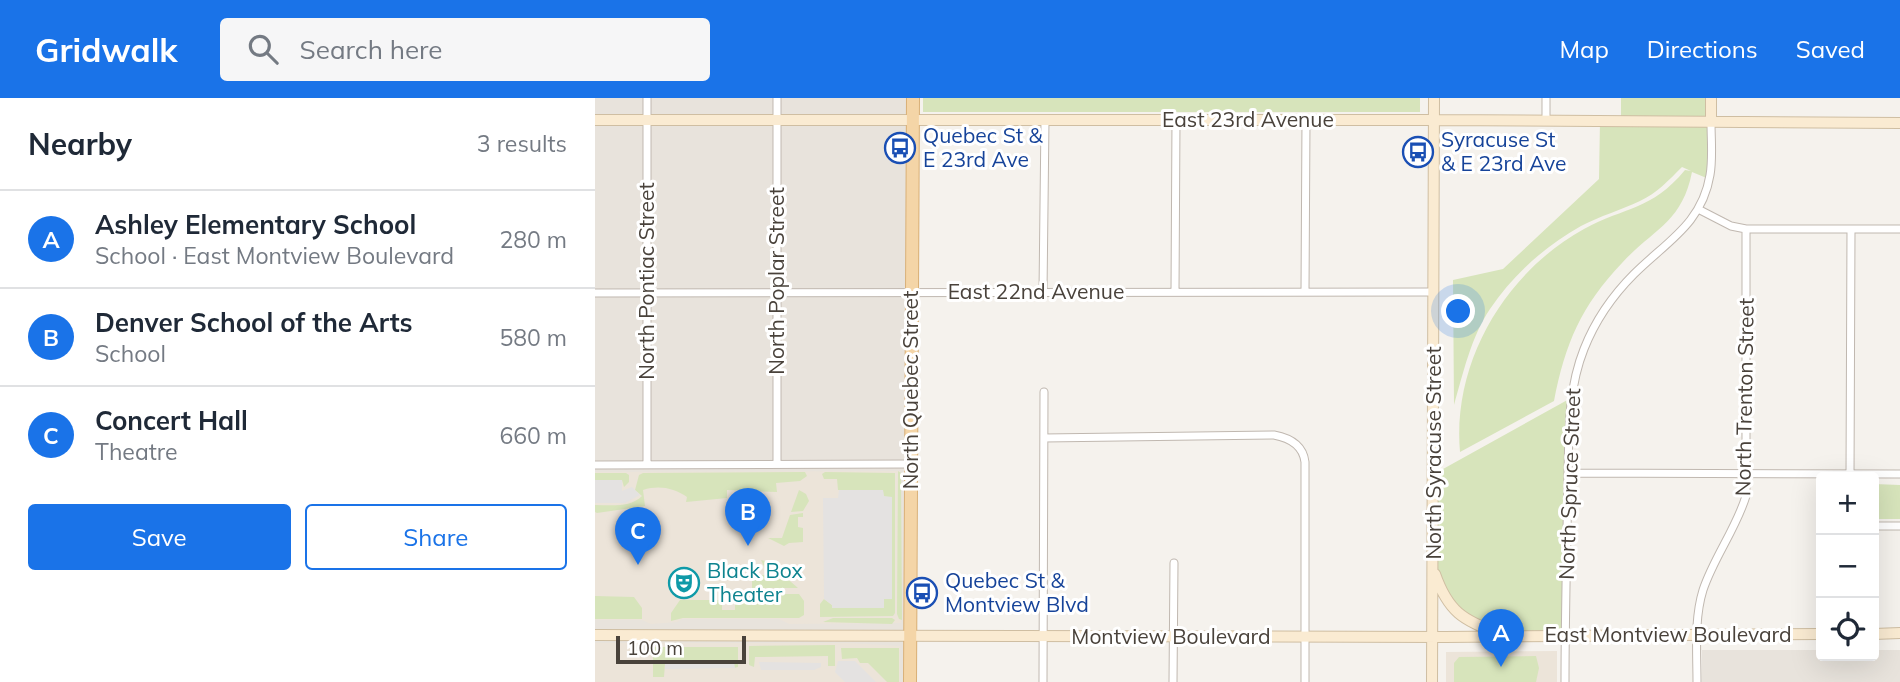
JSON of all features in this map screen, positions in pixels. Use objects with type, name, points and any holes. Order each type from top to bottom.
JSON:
[{"type":"main road","name":"North Quebec Street","points":[[909,682],[913,98]]},
{"type":"street","name":"North Pontiac Street","points":[[646,98],[647,465]]},
{"type":"street","name":"North Poplar Street","points":[[777,464],[778,98]]},
{"type":"street","name":"North Syracuse Street","points":[[1432,682],[1434,98]]},
{"type":"street","points":[[1546,98],[1546,121]]},
{"type":"street","points":[[1711,98],[1711,122]]},
{"type":"street","name":"East 23rd Avenue","points":[[595,120],[1900,123]]},
{"type":"street","points":[[1043,292],[1045,120]]},
{"type":"street","points":[[1175,292],[1176,120]]},
{"type":"street","points":[[1305,292],[1306,120]]},
{"type":"street","name":"North Spruce Street","points":[[1565,682],[1568,473],[1571,398],[1575,374],[1599,317],[1634,274],[1674,241],[1698,209],[1710,175],[1711,122]]},
{"type":"street","points":[[1698,209],[1731,226],[1746,229],[1900,229]]},
{"type":"street","name":"North Trenton Street","points":[[1697,682],[1698,610],[1703,589],[1747,496],[1746,229]]},
{"type":"street","points":[[1850,472],[1851,229]]},
{"type":"street","name":"East 22nd Avenue","points":[[595,293],[1434,292]]},
{"type":"street","points":[[1043,682],[1044,392]]},
{"type":"street","points":[[1044,438],[1274,435],[1297,444],[1305,462],[1305,682]]},
{"type":"street","points":[[595,465],[911,464]]},
{"type":"street","points":[[1568,473],[1816,474]]},
{"type":"street","points":[[1879,474],[1900,474]]},
{"type":"street","points":[[1879,526],[1900,526]]},
{"type":"street","points":[[1173,682],[1174,563]]},
{"type":"street","points":[[1434,568],[1444,595],[1455,612],[1476,625],[1510,636]]},
{"type":"street","name":"East Montview Boulevard","points":[[1432,637],[1816,634]]},
{"type":"street","points":[[1879,634],[1900,634]]},
{"type":"street","points":[[595,635],[909,635]]},
{"type":"street","name":"Montview Boulevard","points":[[909,635],[1432,637]]},
{"type":"shaded area","points":[[595,98],[908,98],[908,116],[595,116]]},
{"type":"shaded area","points":[[595,124],[909,124],[907,682],[595,682]]},
{"type":"shaded area","points":[[900,471],[901,623],[789,624],[779,619],[682,619],[677,622],[651,624],[642,620],[595,620],[595,472]]},
{"type":"shaded area","points":[[595,480],[622,480],[622,491],[632,487],[640,495],[625,503],[595,503]]},
{"type":"shaded area","points":[[839,490],[883,490],[884,496],[892,497],[892,599],[884,599],[884,608],[832,608],[824,599],[823,498],[838,498]]},
{"type":"shaded area","points":[[595,643],[849,643],[900,646],[900,682],[595,682]]},
{"type":"shaded area","points":[[1702,650],[1816,650],[1816,661],[1879,661],[1879,650],[1900,650],[1900,682],[1702,682]]},
{"type":"shaded area","points":[[1557,651],[1557,682],[1446,682],[1446,652]]},
{"type":"shaded area","points":[[838,661],[855,661],[876,682],[845,682],[835,672]]},
{"type":"shaded area","points":[[665,662],[734,662],[735,668],[665,669]]},
{"type":"shaded area","points":[[759,662],[821,663],[821,667],[814,670],[761,670]]},
{"type":"green space","points":[[923,98],[1420,98],[1420,112],[923,112]]},
{"type":"green space","points":[[1621,98],[1711,98],[1709,179],[1692,172],[1681,203],[1674,214],[1633,251],[1596,295],[1577,327],[1563,361],[1554,401],[1460,452],[1460,418],[1465,385],[1475,353],[1508,294],[1556,247],[1584,229],[1649,201],[1685,170],[1691,171],[1682,167],[1646,198],[1581,226],[1555,243],[1519,273],[1483,320],[1468,356],[1454,405],[1453,280],[1503,269],[1599,179],[1600,121],[1621,121]]},
{"type":"green space","points":[[1571,398],[1565,636],[1510,636],[1460,616],[1434,568],[1434,474]]},
{"type":"green space","points":[[898,471],[901,473],[902,620],[897,614]]},
{"type":"green space","points":[[805,472],[807,476],[800,481],[776,483],[777,492],[727,490],[727,498],[686,502],[687,497],[677,491],[655,488],[643,490],[645,506],[595,512],[595,505],[626,504],[642,496],[635,490],[639,475],[643,473]]},
{"type":"green space","points":[[595,473],[626,473],[629,475],[629,482],[624,487],[622,480],[595,480]]},
{"type":"green space","points":[[895,473],[893,616],[820,617],[820,604],[824,599],[832,607],[884,607],[884,599],[892,599],[883,491],[838,490],[837,479],[824,479],[822,474]]},
{"type":"green space","points":[[1879,484],[1900,485],[1900,519],[1879,519]]},
{"type":"green space","points":[[799,490],[806,494],[809,501],[803,511],[791,512]]},
{"type":"green space","points":[[803,513],[803,517],[798,517],[798,527],[803,528],[803,542],[784,546],[768,538],[782,538],[790,515]]},
{"type":"green space","points":[[761,560],[768,562],[798,588],[752,588],[752,575],[768,575]]},
{"type":"green space","points":[[799,594],[804,601],[804,615],[799,618],[683,618],[671,621],[671,613],[680,600],[722,600],[722,610],[735,610],[735,597]]},
{"type":"green space","points":[[595,596],[634,597],[642,608],[642,619],[595,619]]},
{"type":"green space","points":[[833,618],[895,620],[892,624],[823,622]]},
{"type":"green space","points":[[835,645],[835,666],[828,666],[828,656],[755,657],[754,667],[749,665],[749,646]]},
{"type":"green space","points":[[653,647],[738,647],[738,667],[734,668],[734,663],[665,663],[664,677],[653,677]]},
{"type":"green space","points":[[841,648],[899,648],[899,682],[887,682],[868,663],[860,663],[857,658],[842,659]]},
{"type":"green space","points":[[1536,656],[1539,668],[1536,682],[1454,682],[1454,663],[1459,657]]},
{"type":"place","name":"Quebec St & E 23rd Ave","points":[[900,148]]},
{"type":"place","name":"Syracuse St & E 23rd Ave","points":[[1418,152]]},
{"type":"place","name":"Denver School of the Arts","points":[[748,546]]},
{"type":"place","name":"Concert Hall","points":[[638,565]]},
{"type":"place","name":"Black Box Theater","points":[[684,583]]},
{"type":"place","name":"Quebec St & Montview Blvd","points":[[922,593]]},
{"type":"place","name":"Ashley Elementary School","points":[[1501,667]]}]
